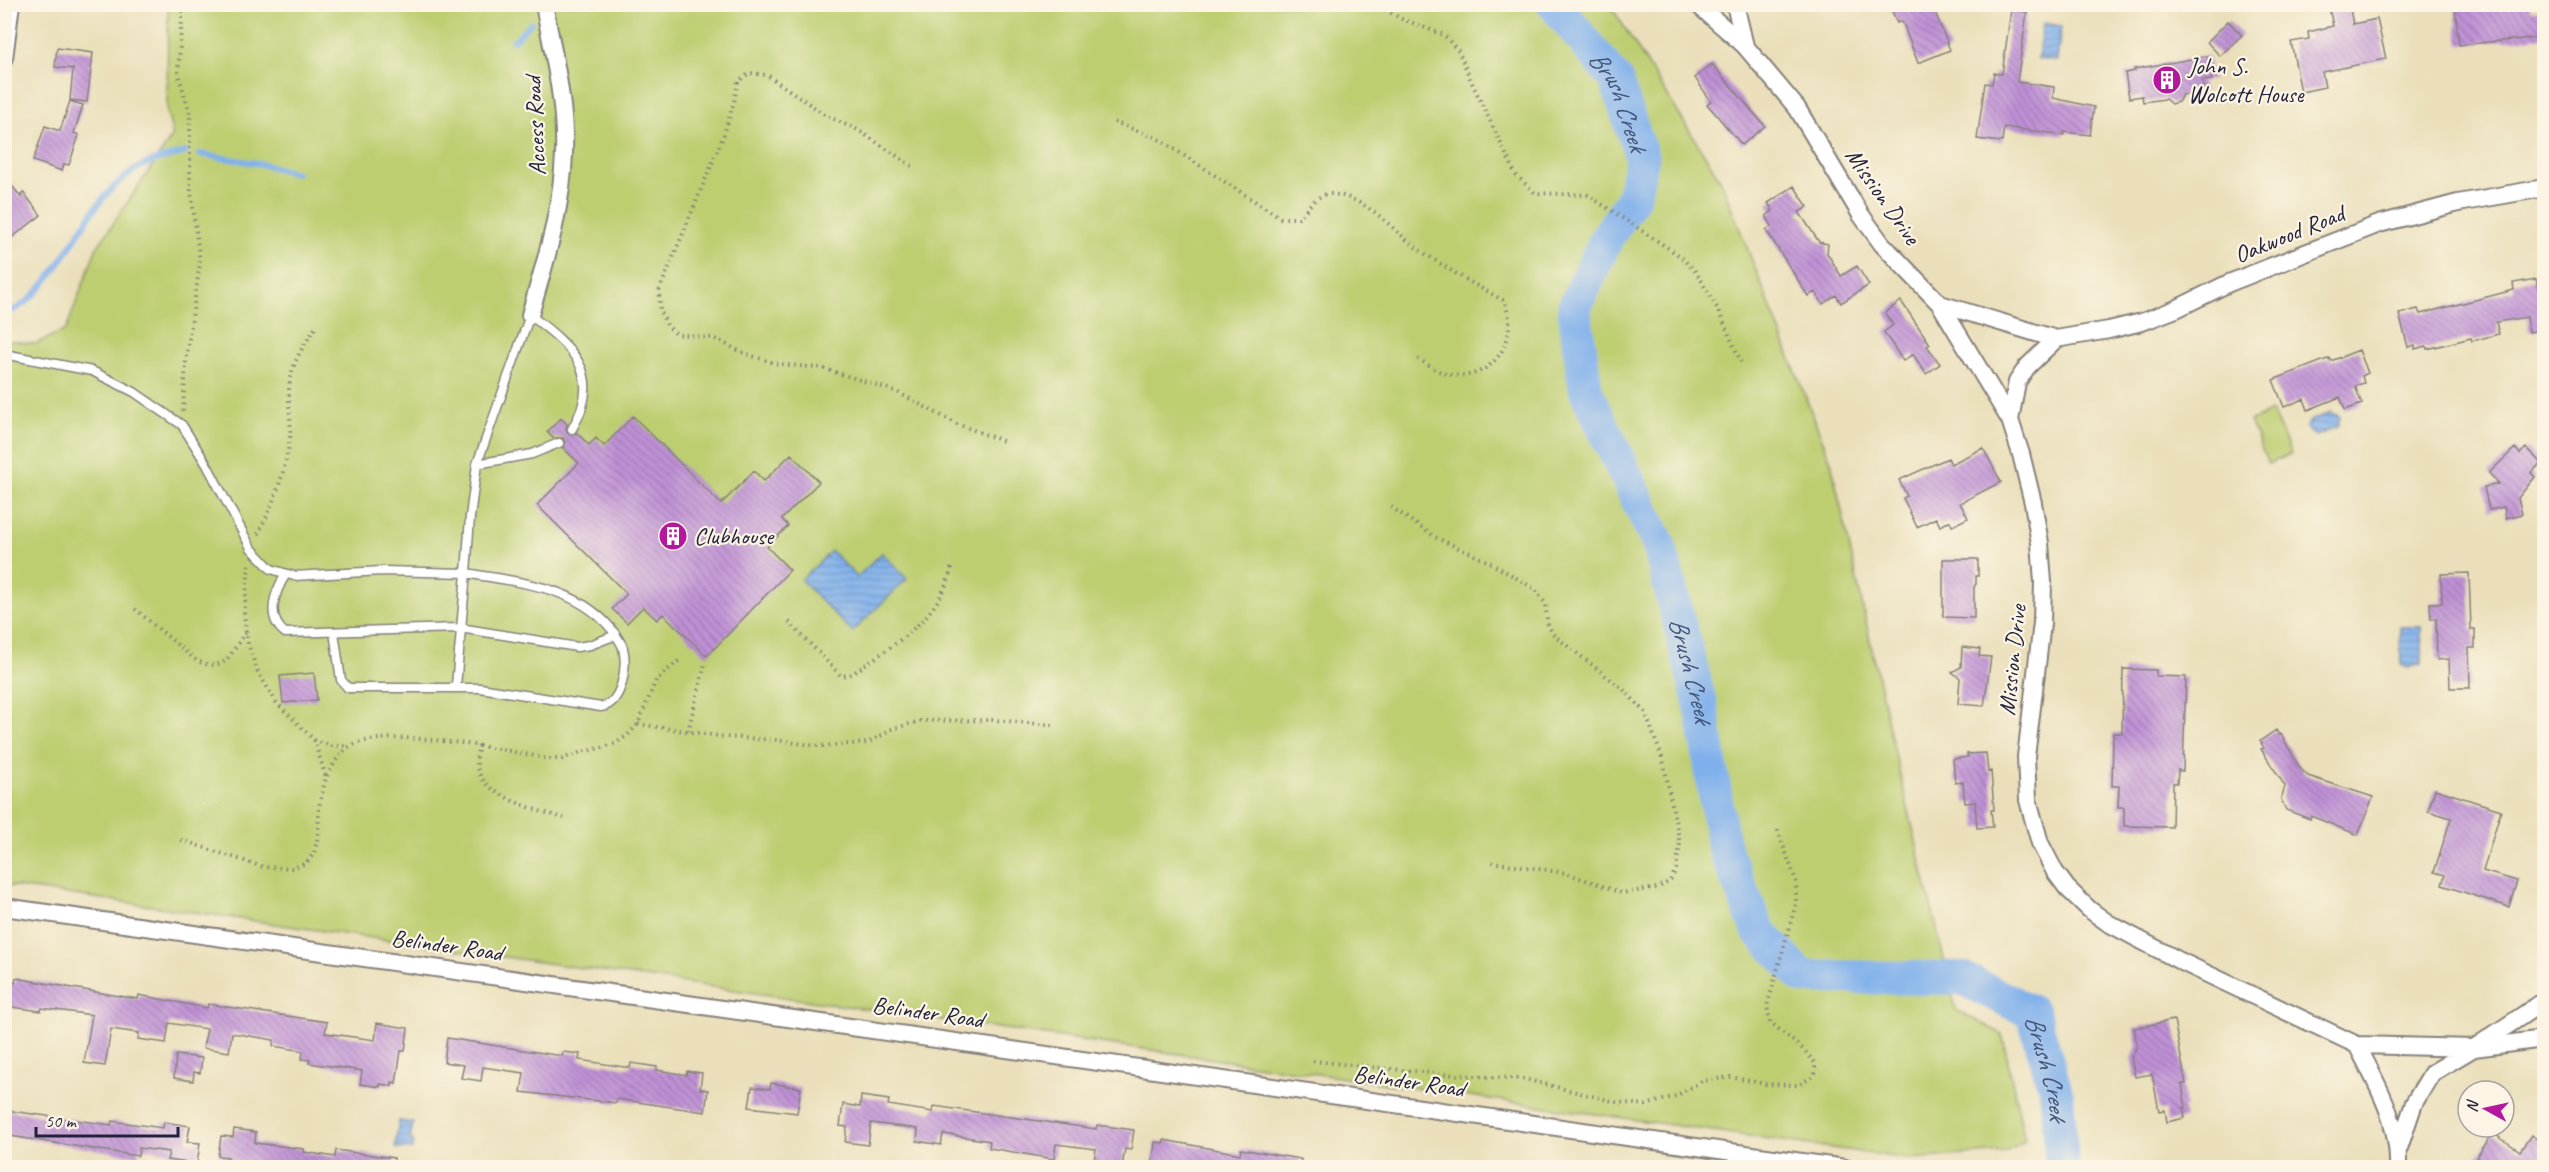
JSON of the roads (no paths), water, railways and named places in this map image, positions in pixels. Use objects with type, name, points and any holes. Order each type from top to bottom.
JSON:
[{"type":"street","points":[[4,58],[11,4]]},
{"type":"street","name":"Access Road","points":[[530,315],[553,236],[562,186],[564,152],[561,95],[544,4]]},
{"type":"street","name":"Mission Drive","points":[[1697,4],[1744,46],[1797,108],[1861,215],[1882,244],[1940,304],[2010,420],[2021,453],[2033,504],[2040,543],[2043,582],[2042,623],[2026,757],[2028,800],[2040,843],[2055,872],[2082,903],[2108,923],[2180,961],[2357,1045],[2474,1048]]},
{"type":"street","points":[[1735,4],[1744,46]]},
{"type":"street","name":"Oakwood Road","points":[[1940,304],[2056,339],[2142,322],[2229,284],[2379,224],[2458,203],[2544,188]]},
{"type":"street","points":[[2010,420],[2017,382],[2027,367],[2056,339]]},
{"type":"street","name":"Belinder Road","points":[[4,907],[1845,1167]]},
{"type":"street","points":[[2398,1167],[2399,1148],[2414,1103],[2432,1073],[2544,1001]]},
{"type":"street","points":[[2474,1048],[2544,1039]]},
{"type":"street","points":[[2357,1045],[2384,1099],[2399,1148]]},
{"type":"lane","points":[[456,686],[470,517],[477,464],[530,315],[560,338],[581,365],[587,390],[581,414],[572,429]]},
{"type":"lane","points":[[4,354],[92,371],[134,392],[182,425],[207,465],[251,548],[271,569],[294,576],[382,571],[466,573],[548,587],[594,610],[616,635],[623,648],[624,671],[616,695],[607,706],[456,686],[348,687],[340,680],[334,632]]},
{"type":"lane","points":[[477,464],[532,454],[559,443]]},
{"type":"lane","points":[[286,574],[274,597],[273,607],[279,628],[285,633],[460,628],[577,647],[590,645],[616,635]]},
{"type":"water","points":[[2043,23],[2061,26],[2057,61],[2038,59]]},
{"type":"water","points":[[2331,412],[2340,417],[2337,427],[2316,436],[2309,432],[2307,427],[2310,421]]},
{"type":"water","points":[[831,551],[857,577],[882,553],[907,579],[852,632],[801,580]]},
{"type":"water","points":[[2400,627],[2421,627],[2422,664],[2408,668],[2401,665]]},
{"type":"water","points":[[399,1121],[413,1123],[410,1140],[414,1141],[412,1149],[395,1148]]},
{"type":"waterway","name":"Brush Creek","points":[[1554,4],[1616,80],[1642,158],[1633,198],[1606,239],[1574,308],[1586,391],[1659,545],[1702,710],[1723,845],[1758,930],[1802,977],[1962,978],[2033,1013],[2057,1096],[2062,1168]]},
{"type":"waterway","points":[[513,41],[531,23]]},
{"type":"waterway","points":[[4,313],[17,308],[43,285],[98,205],[122,179],[145,165],[186,152]]},
{"type":"waterway","points":[[199,154],[256,163],[296,173]]},
{"type":"place","name":"John S. Wolcott House","points":[[2167,80]]},
{"type":"place","name":"Clubhouse","points":[[673,536]]}]
